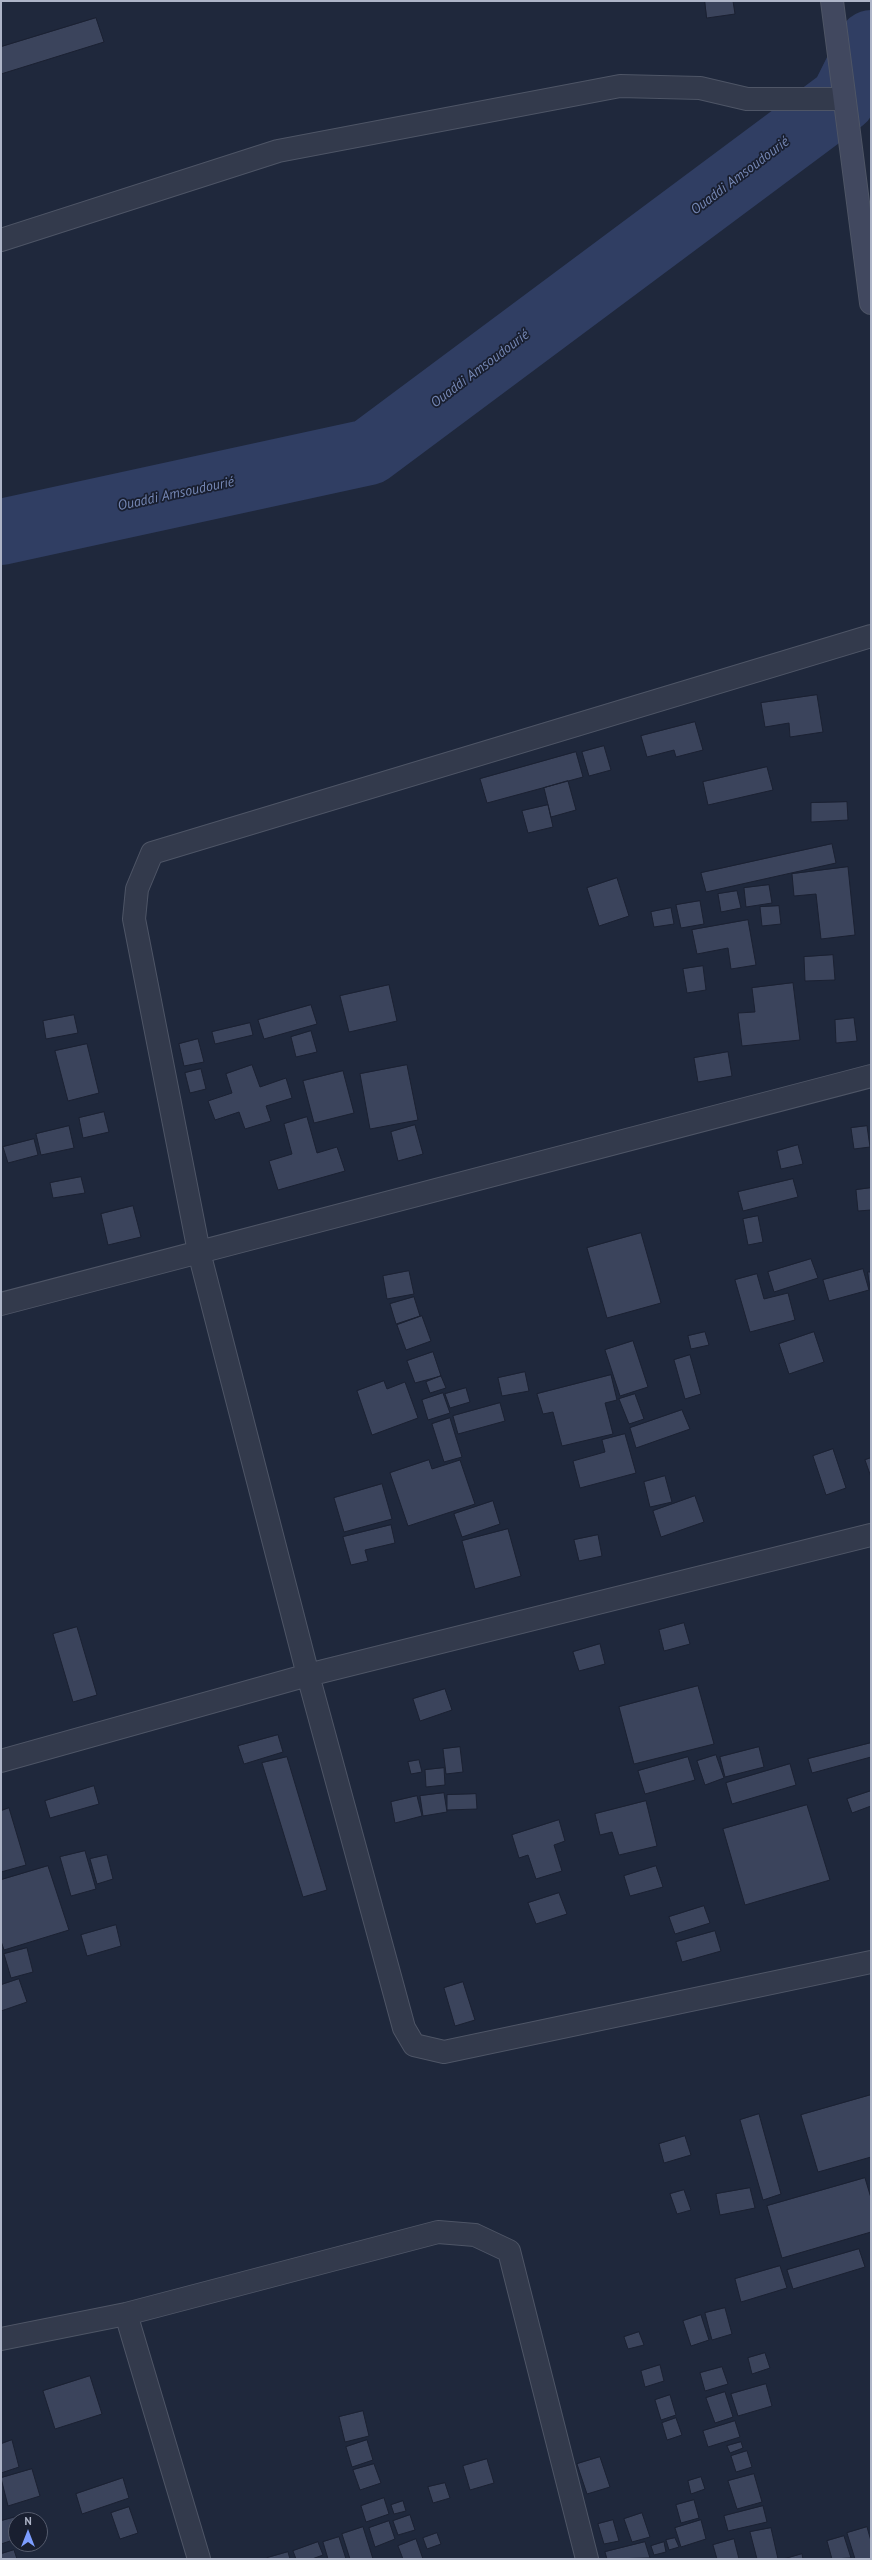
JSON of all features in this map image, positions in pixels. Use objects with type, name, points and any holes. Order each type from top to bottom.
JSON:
[{"type":"street","points":[[832,1],[871,303]]},
{"type":"street","points":[[1,240],[278,151],[620,86],[700,88],[747,99],[844,99]]},
{"type":"street","points":[[871,636],[152,853],[137,889],[134,919],[199,1252],[308,1675],[404,2028],[414,2045],[444,2052],[871,1962]]},
{"type":"street","points":[[1,1304],[871,1076]]},
{"type":"street","points":[[1,1761],[308,1675],[871,1536]]},
{"type":"street","points":[[1,2339],[126,2314],[438,2232],[475,2235],[509,2251],[587,2559]]},
{"type":"street","points":[[126,2314],[199,2559]]},
{"type":"building","points":[[705,1],[733,1],[735,14],[707,18]]},
{"type":"building","points":[[96,18],[104,42],[1,74],[1,47]]},
{"type":"building","points":[[817,695],[823,732],[790,737],[789,723],[765,727],[761,703]]},
{"type":"building","points":[[695,722],[703,750],[676,757],[674,750],[647,757],[641,736]]},
{"type":"building","points":[[604,746],[611,770],[589,776],[582,752]]},
{"type":"building","points":[[576,752],[583,777],[487,803],[480,779]]},
{"type":"building","points":[[767,767],[773,790],[708,805],[703,782]]},
{"type":"building","points":[[568,781],[576,810],[551,817],[544,788]]},
{"type":"building","points":[[847,802],[848,820],[811,822],[811,803]]},
{"type":"building","points":[[548,805],[553,827],[528,833],[522,811]]},
{"type":"building","points":[[832,844],[836,863],[706,892],[701,873]]},
{"type":"building","points":[[848,867],[855,935],[821,939],[816,894],[794,896],[792,874]]},
{"type":"building","points":[[617,878],[629,916],[599,926],[587,888]]},
{"type":"building","points":[[769,885],[772,903],[746,907],[744,888]]},
{"type":"building","points":[[737,891],[741,908],[721,912],[718,894]]},
{"type":"building","points":[[700,901],[704,924],[681,928],[676,905]]},
{"type":"building","points":[[779,906],[781,924],[762,926],[760,907]]},
{"type":"building","points":[[671,908],[674,924],[654,927],[651,912]]},
{"type":"building","points":[[748,920],[756,965],[731,969],[728,948],[697,954],[692,930]]},
{"type":"building","points":[[833,955],[835,980],[805,981],[804,957]]},
{"type":"building","points":[[703,966],[706,990],[687,993],[683,969]]},
{"type":"building","points":[[793,983],[800,1040],[742,1046],[738,1013],[755,1012],[752,988]]},
{"type":"building","points":[[389,985],[397,1021],[349,1032],[340,996]]},
{"type":"building","points":[[311,1005],[317,1024],[264,1039],[258,1020]]},
{"type":"building","points":[[74,1015],[78,1033],[46,1039],[43,1021]]},
{"type":"building","points":[[854,1018],[857,1041],[836,1043],[835,1020]]},
{"type":"building","points":[[250,1023],[253,1035],[215,1044],[212,1032]]},
{"type":"building","points":[[311,1031],[317,1052],[296,1057],[291,1037]]},
{"type":"building","points":[[198,1039],[204,1062],[184,1066],[179,1044]]},
{"type":"building","points":[[87,1044],[99,1093],[68,1101],[55,1051]]},
{"type":"building","points":[[728,1052],[732,1076],[698,1082],[694,1058]]},
{"type":"building","points":[[252,1065],[260,1087],[286,1078],[292,1098],[266,1106],[271,1121],[245,1129],[239,1112],[215,1120],[208,1101],[232,1093],[226,1074]]},
{"type":"building","points":[[407,1065],[418,1120],[370,1129],[360,1074]]},
{"type":"building","points":[[201,1069],[206,1089],[190,1093],[185,1073]]},
{"type":"building","points":[[343,1071],[354,1113],[314,1123],[303,1081]]},
{"type":"building","points":[[104,1112],[109,1132],[83,1138],[79,1118]]},
{"type":"building","points":[[307,1117],[317,1153],[337,1147],[345,1171],[278,1190],[269,1161],[292,1154],[284,1124]]},
{"type":"building","points":[[415,1125],[423,1154],[398,1161],[391,1132]]},
{"type":"building","points":[[69,1126],[74,1148],[41,1155],[36,1134]]},
{"type":"building","points":[[867,1126],[870,1147],[854,1149],[851,1128]]},
{"type":"building","points":[[34,1139],[38,1155],[8,1163],[3,1147]]},
{"type":"building","points":[[798,1145],[803,1164],[781,1169],[777,1151]]},
{"type":"building","points":[[81,1177],[85,1193],[53,1198],[50,1183]]},
{"type":"building","points":[[793,1179],[798,1197],[743,1211],[738,1192]]},
{"type":"building","points":[[871,1188],[871,1210],[858,1211],[856,1190]]},
{"type":"building","points":[[133,1206],[141,1237],[108,1245],[101,1214]]},
{"type":"building","points":[[758,1216],[763,1242],[748,1245],[743,1219]]},
{"type":"building","points":[[641,1233],[661,1303],[607,1318],[587,1248]]},
{"type":"building","points":[[811,1259],[818,1278],[774,1292],[768,1272]]},
{"type":"building","points":[[863,1269],[869,1290],[829,1301],[823,1280]]},
{"type":"building","points":[[409,1271],[414,1294],[387,1299],[383,1276]]},
{"type":"building","points":[[868,1272],[871,1272],[871,1295]]},
{"type":"building","points":[[757,1274],[764,1299],[788,1293],[795,1320],[750,1332],[735,1280]]},
{"type":"building","points":[[414,1297],[420,1316],[396,1324],[390,1304]]},
{"type":"building","points":[[422,1316],[431,1341],[406,1350],[397,1325]]},
{"type":"building","points":[[705,1332],[709,1345],[691,1349],[688,1336]]},
{"type":"building","points":[[814,1332],[824,1362],[789,1374],[779,1344]]},
{"type":"building","points":[[633,1341],[648,1387],[620,1396],[605,1350]]},
{"type":"building","points":[[433,1352],[441,1376],[415,1383],[407,1361]]},
{"type":"building","points":[[690,1355],[701,1394],[685,1399],[674,1360]]},
{"type":"building","points":[[525,1372],[529,1391],[502,1396],[498,1378]]},
{"type":"building","points":[[611,1375],[617,1400],[605,1403],[613,1434],[562,1446],[553,1412],[543,1414],[537,1394]]},
{"type":"building","points":[[441,1376],[446,1388],[430,1393],[426,1382]]},
{"type":"building","points":[[384,1381],[387,1389],[405,1382],[418,1418],[372,1435],[357,1391]]},
{"type":"building","points":[[466,1388],[470,1402],[450,1408],[445,1394]]},
{"type":"building","points":[[443,1393],[450,1413],[428,1420],[422,1400]]},
{"type":"building","points":[[635,1394],[644,1419],[629,1424],[619,1399]]},
{"type":"building","points":[[500,1403],[505,1421],[458,1434],[453,1416]]},
{"type":"building","points":[[682,1410],[690,1429],[636,1448],[630,1428]]},
{"type":"building","points":[[450,1418],[462,1457],[444,1462],[432,1424]]},
{"type":"building","points":[[625,1434],[636,1473],[580,1488],[573,1461],[605,1452],[602,1440]]},
{"type":"building","points":[[833,1449],[846,1488],[826,1495],[813,1456]]},
{"type":"building","points":[[871,1458],[871,1477],[865,1460]]},
{"type":"building","points":[[429,1460],[432,1469],[460,1460],[475,1504],[408,1526],[390,1473]]},
{"type":"building","points":[[665,1476],[672,1502],[650,1507],[644,1482]]},
{"type":"building","points":[[382,1484],[392,1519],[344,1532],[334,1498]]},
{"type":"building","points":[[695,1496],[704,1522],[661,1537],[653,1511]]},
{"type":"building","points":[[493,1501],[500,1524],[462,1537],[454,1514]]},
{"type":"building","points":[[391,1525],[395,1543],[365,1550],[368,1561],[351,1565],[343,1537]]},
{"type":"building","points":[[508,1529],[521,1576],[475,1589],[462,1541]]},
{"type":"building","points":[[598,1535],[602,1556],[579,1561],[574,1540]]},
{"type":"building","points":[[684,1623],[690,1644],[664,1651],[659,1630]]},
{"type":"building","points":[[77,1627],[97,1695],[73,1702],[53,1634]]},
{"type":"building","points":[[600,1644],[605,1664],[579,1671],[573,1652]]},
{"type":"building","points":[[698,1686],[714,1744],[634,1764],[619,1707]]},
{"type":"building","points":[[445,1689],[452,1710],[420,1721],[413,1699]]},
{"type":"building","points":[[278,1735],[283,1752],[244,1764],[238,1746]]},
{"type":"building","points":[[871,1743],[871,1757],[812,1773],[808,1759]]},
{"type":"building","points":[[460,1747],[463,1772],[446,1774],[443,1749]]},
{"type":"building","points":[[759,1747],[764,1767],[725,1777],[720,1757]]},
{"type":"building","points":[[716,1755],[724,1778],[705,1785],[697,1761]]},
{"type":"building","points":[[287,1757],[327,1890],[303,1897],[262,1763]]},
{"type":"building","points":[[688,1757],[695,1780],[645,1794],[638,1771]]},
{"type":"building","points":[[419,1760],[422,1772],[411,1774],[408,1762]]},
{"type":"building","points":[[790,1764],[796,1785],[732,1804],[726,1783]]},
{"type":"building","points":[[444,1768],[445,1785],[426,1787],[425,1770]]},
{"type":"building","points":[[94,1786],[99,1804],[50,1818],[45,1801]]},
{"type":"building","points":[[871,1791],[871,1806],[852,1813],[847,1799]]},
{"type":"building","points":[[444,1793],[447,1812],[423,1816],[420,1796]]},
{"type":"building","points":[[476,1794],[477,1809],[447,1810],[447,1795]]},
{"type":"building","points":[[417,1796],[422,1816],[395,1823],[391,1802]]},
{"type":"building","points":[[646,1801],[657,1846],[619,1855],[612,1832],[600,1835],[595,1814]]},
{"type":"building","points":[[807,1805],[830,1880],[745,1905],[723,1829]]},
{"type":"building","points":[[9,1808],[26,1865],[1,1872],[1,1811]]},
{"type":"building","points":[[559,1820],[565,1841],[554,1845],[562,1871],[536,1879],[528,1855],[519,1858],[512,1835]]},
{"type":"building","points":[[85,1851],[96,1889],[71,1896],[60,1857]]},
{"type":"building","points":[[107,1855],[113,1879],[97,1884],[90,1859]]},
{"type":"building","points":[[48,1866],[69,1930],[4,1950],[1,1941],[1,1880]]},
{"type":"building","points":[[656,1866],[663,1887],[630,1896],[624,1876]]},
{"type":"building","points":[[559,1893],[567,1914],[536,1924],[528,1903]]},
{"type":"building","points":[[704,1906],[710,1923],[675,1934],[669,1917]]},
{"type":"building","points":[[116,1925],[121,1946],[87,1956],[81,1935]]},
{"type":"building","points":[[715,1931],[721,1951],[682,1962],[676,1942]]},
{"type":"building","points":[[27,1948],[33,1972],[11,1978],[4,1954]]},
{"type":"building","points":[[19,1979],[27,2002],[1,2011],[1,1985]]},
{"type":"building","points":[[463,1982],[475,2020],[455,2026],[444,1988]]},
{"type":"building","points":[[871,2095],[871,2157],[818,2172],[801,2115]]},
{"type":"building","points":[[759,2114],[781,2194],[763,2200],[740,2120]]},
{"type":"building","points":[[685,2136],[691,2155],[664,2163],[659,2144]]},
{"type":"building","points":[[865,2178],[871,2198],[871,2232],[782,2258],[767,2206]]},
{"type":"building","points":[[750,2188],[755,2208],[720,2215],[716,2194]]},
{"type":"building","points":[[684,2190],[691,2210],[677,2214],[670,2194]]},
{"type":"building","points":[[859,2249],[865,2267],[793,2289],[787,2270]]},
{"type":"building","points":[[780,2266],[787,2288],[741,2302],[735,2279]]},
{"type":"building","points":[[725,2308],[732,2334],[712,2340],[705,2313]]},
{"type":"building","points":[[701,2315],[709,2340],[691,2346],[683,2321]]},
{"type":"building","points":[[639,2332],[644,2345],[628,2349],[624,2337]]},
{"type":"building","points":[[765,2353],[770,2368],[752,2374],[748,2358]]},
{"type":"building","points":[[660,2365],[664,2381],[645,2387],[641,2371]]},
{"type":"building","points":[[722,2367],[728,2384],[705,2391],[700,2373]]},
{"type":"building","points":[[90,2376],[102,2414],[55,2429],[43,2391]]},
{"type":"building","points":[[766,2384],[772,2406],[738,2416],[731,2394]]},
{"type":"building","points":[[725,2392],[733,2417],[715,2423],[706,2398]]},
{"type":"building","points":[[670,2395],[676,2415],[661,2420],[655,2400]]},
{"type":"building","points":[[363,2411],[369,2436],[345,2442],[339,2417]]},
{"type":"building","points":[[676,2418],[682,2435],[667,2440],[662,2423]]},
{"type":"building","points":[[735,2421],[740,2437],[708,2447],[703,2431]]},
{"type":"building","points":[[12,2440],[19,2467],[1,2473],[1,2444]]},
{"type":"building","points":[[367,2440],[373,2460],[352,2467],[346,2447]]},
{"type":"building","points":[[741,2442],[743,2448],[730,2453],[727,2446]]},
{"type":"building","points":[[747,2451],[752,2467],[736,2472],[731,2456]]},
{"type":"building","points":[[600,2457],[610,2487],[587,2494],[577,2464]]},
{"type":"building","points":[[487,2459],[494,2483],[470,2490],[463,2466]]},
{"type":"building","points":[[374,2464],[381,2483],[360,2490],[353,2470]]},
{"type":"building","points":[[32,2469],[40,2496],[8,2506],[1,2478]]},
{"type":"building","points":[[754,2474],[762,2502],[737,2509],[728,2481]]},
{"type":"building","points":[[701,2477],[705,2489],[691,2494],[688,2481]]},
{"type":"building","points":[[123,2478],[129,2498],[82,2514],[76,2494]]},
{"type":"building","points":[[445,2483],[450,2498],[433,2503],[428,2487]]},
{"type":"building","points":[[384,2498],[389,2514],[366,2522],[361,2506]]},
{"type":"building","points":[[694,2500],[699,2518],[681,2523],[676,2505]]},
{"type":"building","points":[[403,2501],[406,2511],[394,2514],[391,2505]]},
{"type":"building","points":[[763,2506],[767,2522],[728,2531],[724,2516]]},
{"type":"building","points":[[129,2507],[138,2533],[120,2539],[111,2513]]},
{"type":"building","points":[[642,2513],[650,2537],[632,2542],[624,2519]]},
{"type":"building","points":[[410,2515],[415,2530],[398,2535],[393,2521]]},
{"type":"building","points":[[8,2519],[8,2542],[1,2544],[1,2521]]},
{"type":"building","points":[[613,2520],[619,2541],[604,2544],[598,2524]]},
{"type":"building","points":[[701,2520],[706,2539],[681,2547],[675,2528]]},
{"type":"building","points":[[389,2521],[395,2539],[375,2547],[369,2528]]},
{"type":"building","points":[[363,2527],[373,2559],[350,2559],[342,2534]]},
{"type":"building","points":[[867,2527],[871,2541],[871,2559],[855,2559],[847,2533]]},
{"type":"building","points":[[771,2528],[778,2559],[757,2559],[750,2532]]},
{"type":"building","points":[[437,2533],[441,2544],[427,2549],[423,2538]]},
{"type":"building","points":[[844,2536],[851,2558],[832,2559],[827,2541]]},
{"type":"building","points":[[339,2537],[346,2559],[328,2559],[323,2542]]},
{"type":"building","points":[[675,2538],[679,2547],[669,2550],[666,2540]]},
{"type":"building","points":[[416,2539],[423,2559],[403,2559],[398,2546]]},
{"type":"building","points":[[734,2539],[739,2559],[717,2559],[713,2545]]},
{"type":"building","points":[[318,2542],[323,2555],[312,2559],[296,2559],[293,2551]]},
{"type":"building","points":[[645,2542],[650,2558],[607,2559],[605,2552]]},
{"type":"building","points":[[664,2542],[666,2552],[654,2555],[651,2546]]},
{"type":"building","points":[[15,2552],[17,2559],[1,2559],[1,2554]]},
{"type":"building","points":[[288,2552],[290,2559],[267,2559],[267,2558]]},
{"type":"building","points":[[802,2554],[803,2559],[784,2559]]},
{"type":"waterway","name":"Ouaddi Amsoudourié","points":[[1,532],[369,452],[843,99],[871,43]]}]
